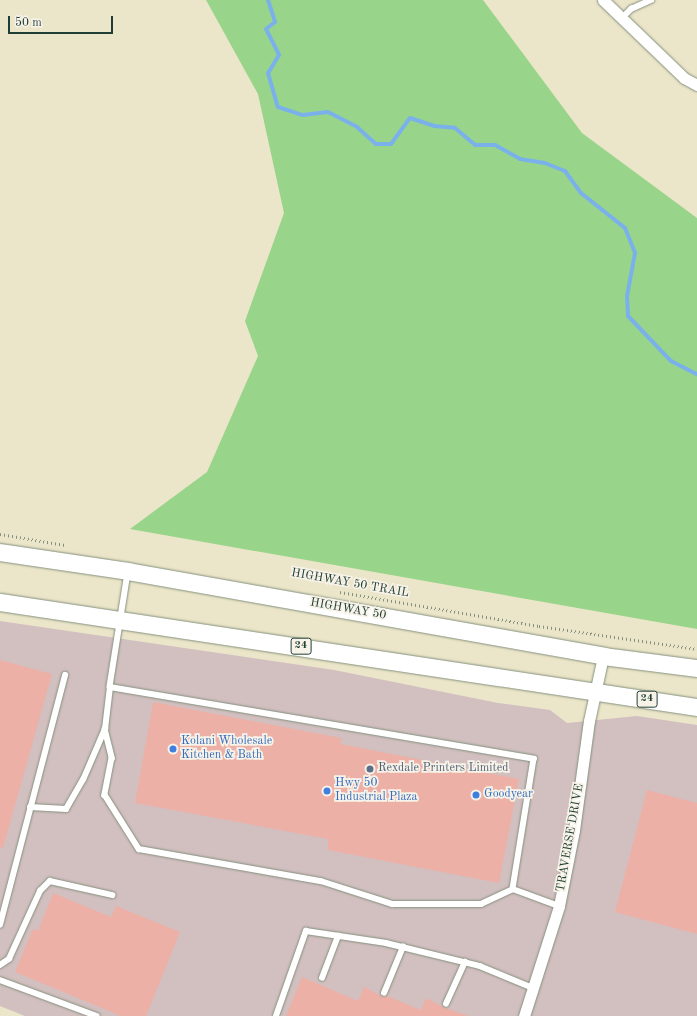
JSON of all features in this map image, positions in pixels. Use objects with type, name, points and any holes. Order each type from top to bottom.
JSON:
[{"type":"main road","name":"HIGHWAY 50","points":[[0,552],[128,571],[603,656],[697,668]]},
{"type":"main road","name":"24","points":[[0,602],[596,690],[697,707]]},
{"type":"street","points":[[603,0],[684,78],[697,85]]},
{"type":"street","name":"TRAVERSE DRIVE","points":[[524,1016],[534,988],[558,906],[603,656]]},
{"type":"lane","points":[[622,18],[631,9],[652,0]]},
{"type":"lane","points":[[30,807],[66,809],[83,780],[105,729],[128,571]]},
{"type":"lane","points":[[0,925],[65,675]]},
{"type":"lane","points":[[110,687],[534,759],[513,890]]},
{"type":"lane","points":[[105,729],[112,758],[105,795],[139,849],[321,881],[392,904],[481,904],[513,890],[558,906]]},
{"type":"lane","points":[[0,965],[9,959],[40,891],[50,881],[112,895]]},
{"type":"lane","points":[[276,1016],[306,931],[403,947],[465,962],[480,966],[534,988]]},
{"type":"lane","points":[[322,978],[338,936]]},
{"type":"lane","points":[[384,993],[403,947]]},
{"type":"lane","points":[[446,1004],[465,962]]},
{"type":"lane","points":[[0,980],[97,1016]]},
{"type":"path","points":[[0,534],[71,546]]},
{"type":"path","name":"HIGHWAY 50 TRAIL","points":[[336,591],[539,626],[697,649]]},
{"type":"shaded area","points":[[0,621],[334,670],[498,703],[550,710],[567,723],[637,716],[697,725],[697,1016],[25,1016],[0,1006]]},
{"type":"green space","points":[[206,0],[483,0],[582,133],[697,218],[697,629],[130,529],[207,472],[258,356],[245,321],[284,213],[258,94]]},
{"type":"building","points":[[0,660],[52,674],[3,848],[0,847]]},
{"type":"building","name":"Hwy 50 Industrial Plaza","points":[[153,702],[341,738],[341,744],[519,779],[499,883],[328,850],[328,839],[135,803]]},
{"type":"building","points":[[647,790],[697,803],[697,934],[615,912]]},
{"type":"building","points":[[53,893],[111,917],[116,906],[180,932],[146,1016],[121,1016],[15,972],[33,929],[38,931]]},
{"type":"building","points":[[302,977],[358,1001],[364,987],[383,997],[387,996],[421,1010],[426,998],[445,1008],[469,1016],[286,1016]]},
{"type":"waterway","points":[[268,0],[275,22],[266,29],[279,55],[268,73],[278,107],[303,115],[328,112],[357,127],[376,144],[391,144],[410,118],[434,126],[455,128],[475,145],[495,145],[520,159],[545,163],[565,171],[581,193],[625,228],[635,253],[627,296],[628,316],[671,361],[697,374]]},
{"type":"place","name":"Kolani Wholesale Kitchen & Bath","points":[[173,749]]},
{"type":"place","name":"Rexdale Printers Limited","points":[[370,769]]},
{"type":"place","name":"Hwy 50 Industrial Plaza","points":[[327,791]]},
{"type":"place","name":"Goodyear","points":[[476,795]]}]
